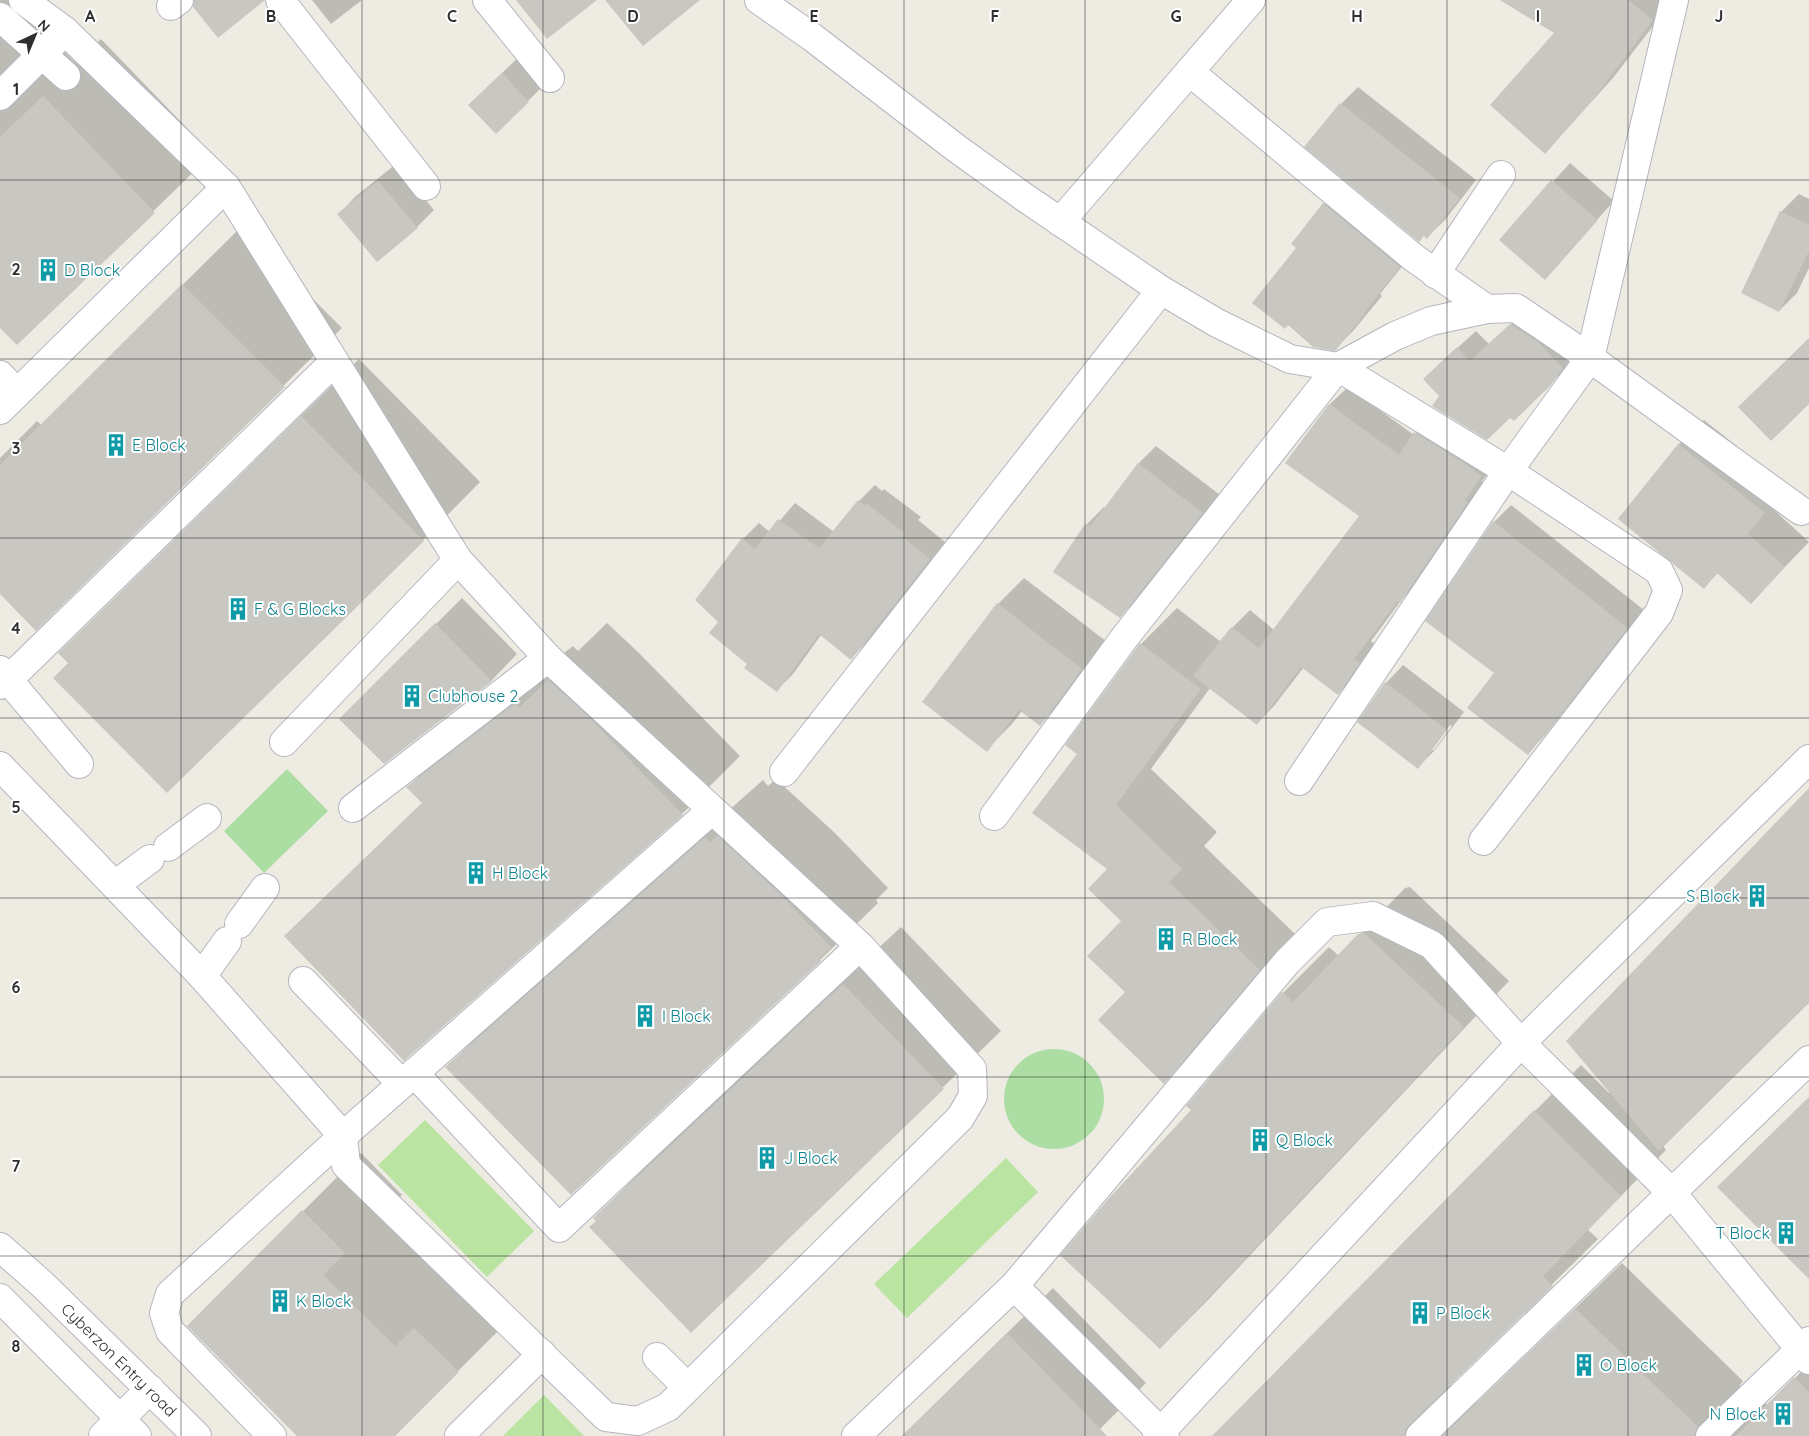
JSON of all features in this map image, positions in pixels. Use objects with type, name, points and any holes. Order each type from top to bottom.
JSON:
[{"type":"street","points":[[0,766],[202,976],[343,1136],[346,1165],[606,1417],[638,1421],[668,1406],[960,1118],[973,1096],[972,1069],[860,946],[548,658],[458,560],[226,187],[66,31],[23,0]]},
{"type":"street","points":[[280,0],[426,186]]},
{"type":"street","points":[[486,0],[550,78]]},
{"type":"street","points":[[759,0],[812,37],[956,148],[1060,222],[1161,290],[1217,324],[1290,359],[1338,367],[1508,471],[1659,571],[1668,590],[1658,613],[1483,841]]},
{"type":"street","points":[[1060,222],[1251,0]]},
{"type":"street","points":[[1299,780],[1508,471],[1590,358],[1674,0]]},
{"type":"street","points":[[0,17],[66,76]]},
{"type":"street","points":[[0,96],[66,31]]},
{"type":"street","points":[[1190,72],[1435,274],[1487,309]]},
{"type":"street","points":[[1435,274],[1501,175]]},
{"type":"street","points":[[6,392],[226,187]]},
{"type":"street","points":[[784,772],[1161,290]]},
{"type":"street","points":[[994,816],[1125,637],[1338,367],[1395,336],[1431,321],[1487,309],[1516,308],[1590,358],[1800,511]]},
{"type":"street","points":[[79,764],[3,678],[334,362]]},
{"type":"street","points":[[284,742],[458,560]]},
{"type":"street","points":[[353,808],[548,658]]},
{"type":"street","points":[[1014,1286],[1161,1435],[1520,1043],[1809,759]]},
{"type":"street","points":[[272,1436],[170,1331],[164,1313],[170,1294],[343,1136],[712,810]]},
{"type":"street","points":[[115,885],[207,818]]},
{"type":"street","points":[[202,976],[265,888]]},
{"type":"street","points":[[856,1436],[1014,1286],[1287,962],[1327,922],[1373,916],[1432,945],[1520,1043],[1671,1192],[1806,1350],[1710,1436]]},
{"type":"street","points":[[303,981],[408,1078],[559,1228],[860,946]]},
{"type":"street","points":[[1420,1436],[1809,1060]]},
{"type":"street","name":"Cyberzon Entry road","points":[[0,1247],[42,1284],[197,1436]]},
{"type":"street","points":[[0,1298],[120,1430],[150,1389]]},
{"type":"street","points":[[459,1436],[542,1354]]},
{"type":"street","points":[[657,1357],[687,1387]]},
{"type":"green space","points":[[287,769],[328,811],[264,873],[224,831]]},
{"type":"green space","points":[[1054,1049],[1073,1052],[1090,1063],[1101,1080],[1104,1099],[1101,1118],[1090,1135],[1073,1146],[1054,1149],[1035,1146],[1018,1135],[1007,1118],[1004,1099],[1007,1080],[1018,1063],[1035,1052]]},
{"type":"green space","points":[[425,1120],[534,1231],[487,1277],[378,1165]]},
{"type":"green space","points":[[1006,1158],[1038,1192],[907,1318],[874,1284]]},
{"type":"green space","points":[[544,1395],[584,1436],[503,1436]]},
{"type":"building","points":[[194,0],[265,0],[218,38],[193,7]]},
{"type":"building","points":[[516,0],[597,0],[547,39]]},
{"type":"building","points":[[605,0],[700,0],[643,46]]},
{"type":"building","points":[[1500,0],[1628,0],[1653,20],[1595,97],[1545,154],[1490,105],[1554,33]]},
{"type":"building","points":[[502,73],[529,102],[496,134],[468,105]]},
{"type":"building","name":"D Block","points":[[43,96],[155,213],[17,345],[0,328],[0,137]]},
{"type":"building","points":[[1340,103],[1460,198],[1427,239],[1424,236],[1419,242],[1304,147]]},
{"type":"building","points":[[1551,180],[1598,220],[1545,280],[1499,240]]},
{"type":"building","points":[[378,181],[418,228],[377,262],[337,214]]},
{"type":"building","points":[[1323,203],[1400,267],[1335,351],[1313,347],[1288,325],[1285,329],[1252,303],[1296,248],[1291,244]]},
{"type":"building","points":[[1780,211],[1809,225],[1809,251],[1779,312],[1741,293]]},
{"type":"building","name":"E Block","points":[[182,284],[285,387],[36,631],[0,594],[0,465]]},
{"type":"building","points":[[1510,324],[1537,341],[1563,368],[1551,385],[1514,421],[1510,418],[1487,440],[1432,406],[1439,396],[1423,379],[1457,347],[1470,361]]},
{"type":"building","points":[[1809,338],[1809,404],[1771,441],[1738,407]]},
{"type":"building","points":[[1329,404],[1399,455],[1414,432],[1482,476],[1465,500],[1468,502],[1400,603],[1398,601],[1354,659],[1360,663],[1338,695],[1301,667],[1257,725],[1193,676],[1231,627],[1259,648],[1359,516],[1285,463]]},
{"type":"building","name":"F & G Blocks","points":[[301,416],[424,541],[167,793],[53,678],[68,663],[58,653]]},
{"type":"building","points":[[1678,444],[1765,513],[1748,534],[1785,567],[1751,604],[1717,573],[1704,589],[1618,519]]},
{"type":"building","points":[[1138,463],[1203,513],[1120,618],[1053,572],[1085,524],[1090,527]]},
{"type":"building","points":[[858,500],[865,506],[867,504],[906,534],[903,537],[930,559],[851,660],[819,634],[777,692],[744,668],[747,664],[709,633],[718,622],[695,600],[742,538],[755,549],[778,519],[819,548]]},
{"type":"building","points":[[1493,521],[1628,628],[1528,755],[1467,708],[1494,673],[1425,621]]},
{"type":"building","points":[[997,603],[1082,669],[1040,726],[1019,710],[987,752],[922,702]]},
{"type":"building","name":"Clubhouse 2","points":[[435,623],[492,681],[384,764],[339,719]]},
{"type":"building","points":[[1140,643],[1201,689],[1116,805],[1182,869],[1169,882],[1260,970],[1164,1084],[1098,1020],[1125,992],[1087,956],[1121,921],[1088,889],[1107,869],[1032,813],[1077,754],[1065,745]]},
{"type":"building","name":"H Block","points":[[548,680],[582,710],[683,815],[404,1061],[284,936],[422,803],[406,787],[515,703],[519,708]]},
{"type":"building","points":[[1385,682],[1447,730],[1418,769],[1357,722]]},
{"type":"building","name":"S Block","points":[[1809,788],[1809,1003],[1659,1151],[1566,1041]]},
{"type":"building","name":"I Block","points":[[717,835],[778,892],[831,947],[819,959],[821,961],[571,1195],[445,1067],[705,837],[710,842]]},
{"type":"building","name":"Q Block","points":[[1364,933],[1464,1027],[1160,1349],[1060,1255],[1110,1197],[1191,1110],[1186,1106],[1282,992],[1293,1002],[1358,934]]},
{"type":"building","name":"J Block","points":[[843,984],[944,1089],[691,1333],[589,1227],[596,1221],[593,1218]]},
{"type":"building","name":"T Block","points":[[1809,1097],[1809,1279],[1717,1187]]},
{"type":"building","name":"P Block","points":[[1534,1110],[1621,1196],[1543,1276],[1553,1286],[1409,1425],[1405,1431],[1405,1436],[1212,1436]]},
{"type":"building","name":"K Block","points":[[302,1210],[345,1253],[323,1275],[395,1346],[414,1328],[459,1372],[395,1436],[297,1436],[187,1326]]},
{"type":"building","name":"O Block","points":[[1575,1308],[1698,1427],[1695,1436],[1442,1436]]},
{"type":"building","points":[[1007,1333],[1107,1436],[902,1436]]},
{"type":"building","name":"N Block","points":[[1794,1377],[1809,1392],[1809,1436],[1736,1436]]},
{"type":"place","name":"D Block","points":[[48,270]]},
{"type":"place","name":"E Block","points":[[116,445]]},
{"type":"place","name":"F & G Blocks","points":[[238,609]]},
{"type":"place","name":"Clubhouse 2","points":[[412,696]]},
{"type":"place","name":"H Block","points":[[476,873]]},
{"type":"place","name":"S Block","points":[[1757,896]]},
{"type":"place","name":"R Block","points":[[1166,939]]},
{"type":"place","name":"I Block","points":[[645,1016]]},
{"type":"place","name":"Q Block","points":[[1260,1140]]},
{"type":"place","name":"J Block","points":[[767,1158]]},
{"type":"place","name":"T Block","points":[[1786,1233]]},
{"type":"place","name":"K Block","points":[[280,1301]]},
{"type":"place","name":"P Block","points":[[1420,1313]]},
{"type":"place","name":"O Block","points":[[1584,1365]]},
{"type":"place","name":"N Block","points":[[1783,1414]]}]
